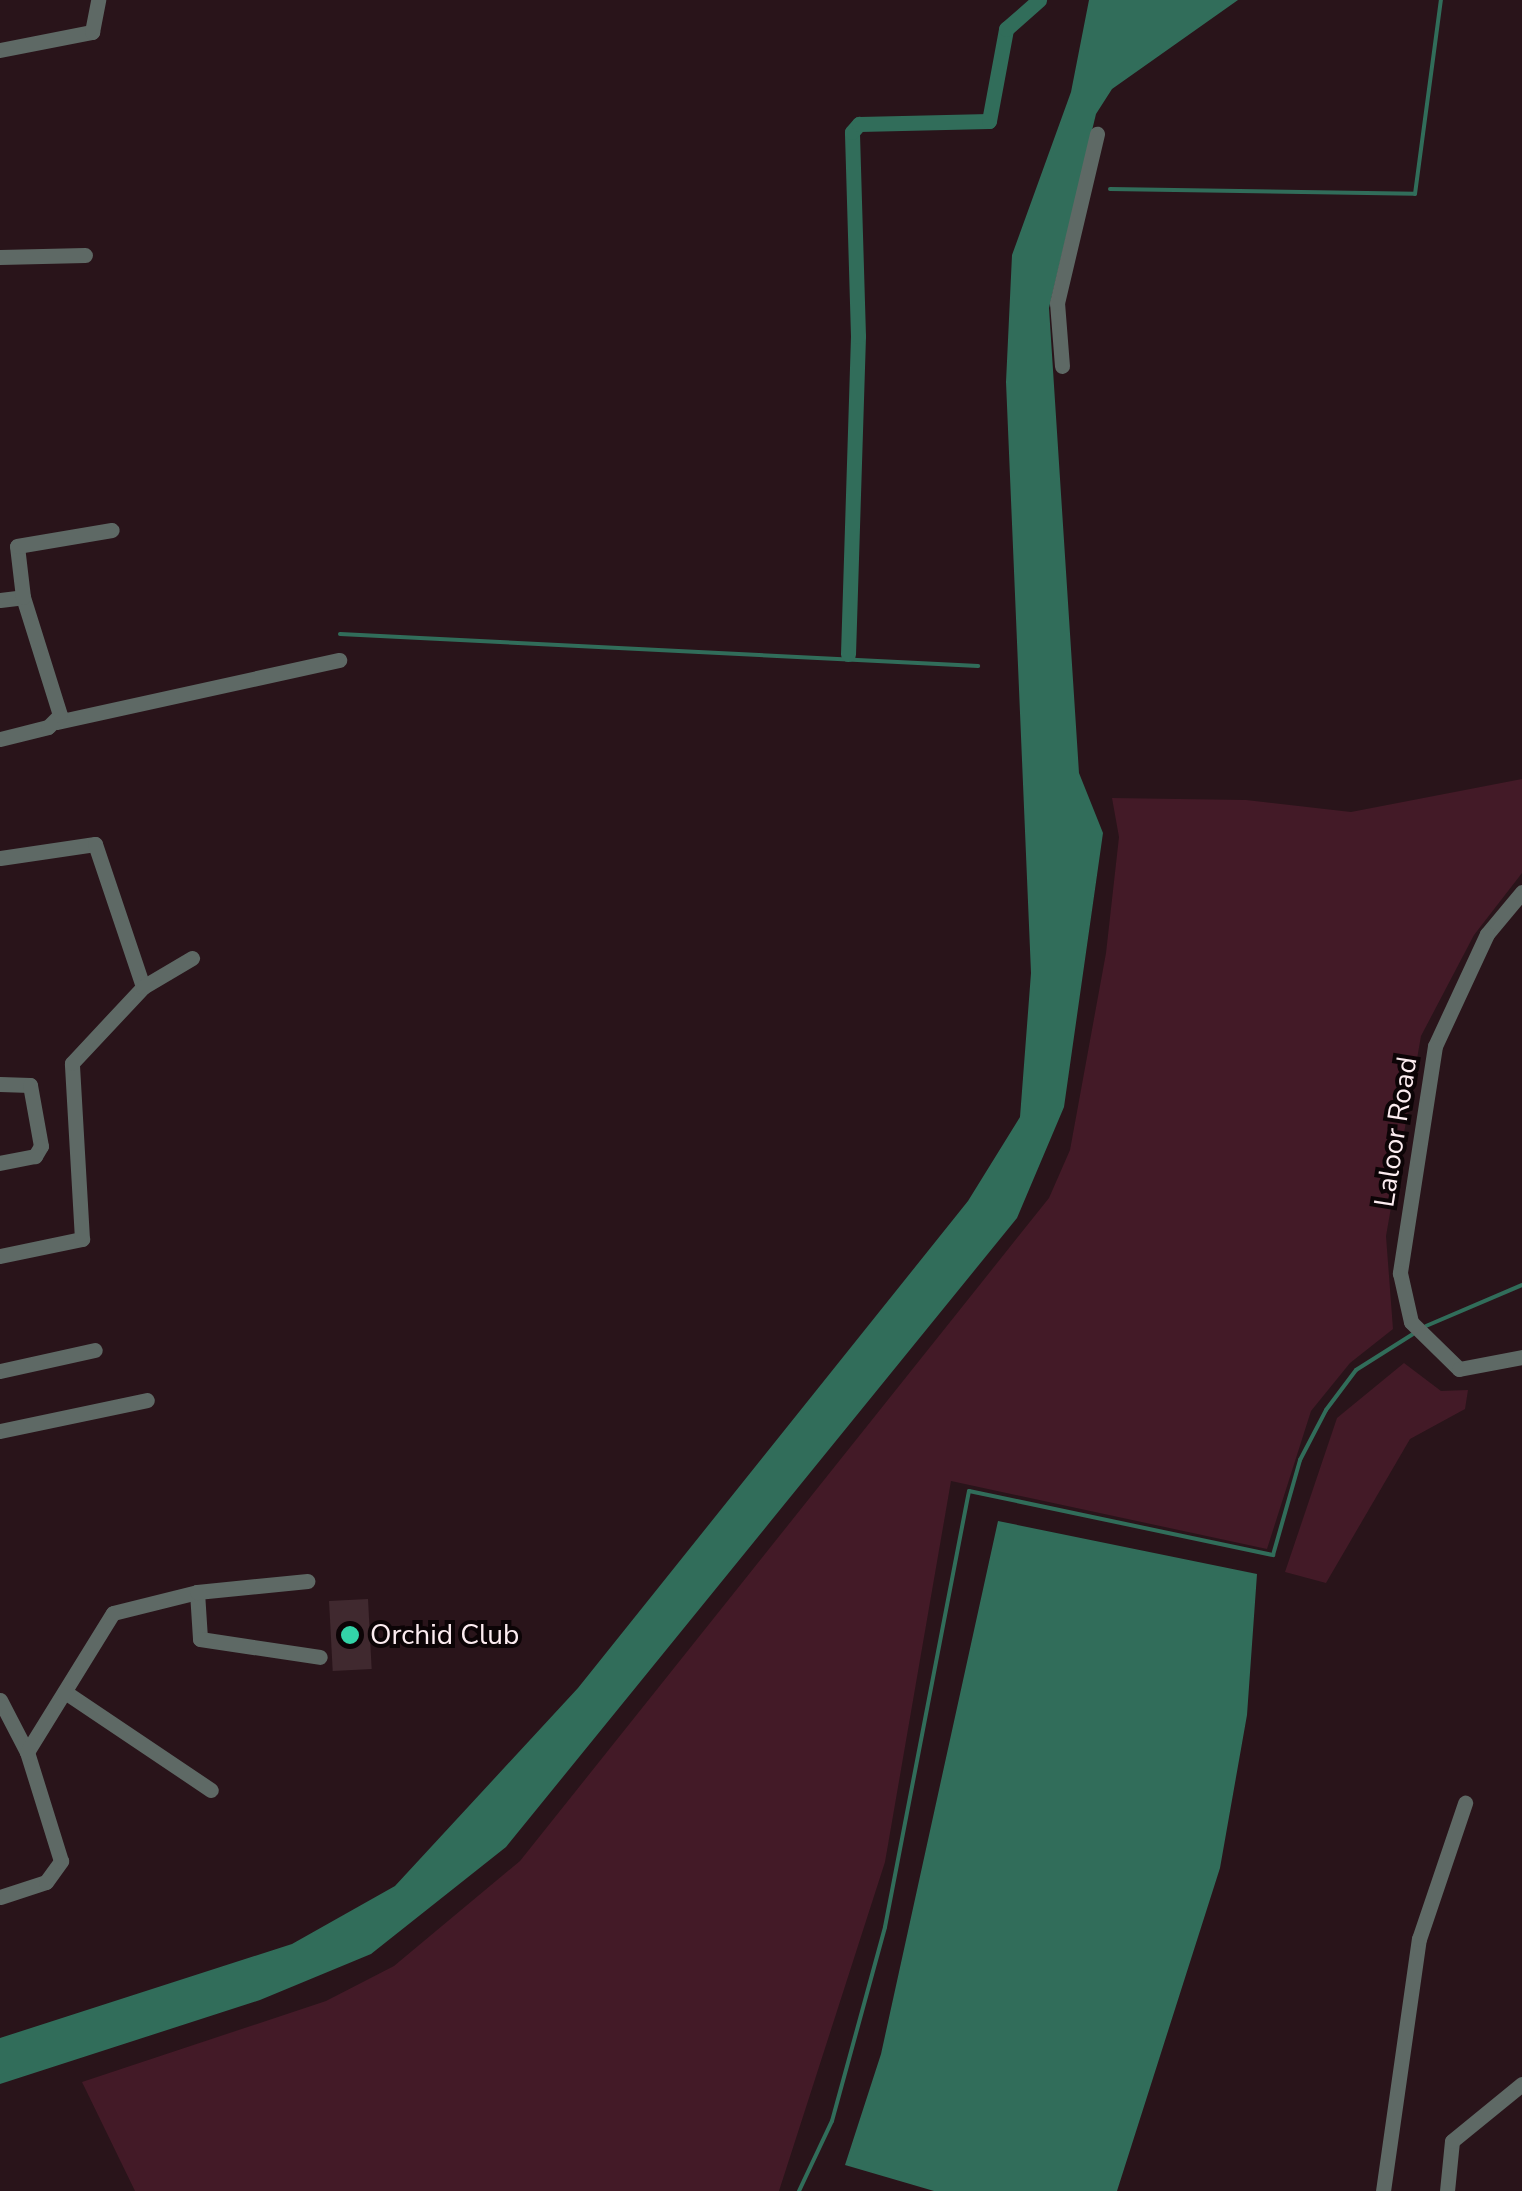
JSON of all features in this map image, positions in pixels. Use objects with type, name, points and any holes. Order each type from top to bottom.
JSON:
[{"type":"street","points":[[0,50],[92,32],[98,0]]},
{"type":"street","points":[[1062,366],[1058,303],[1097,134]]},
{"type":"street","points":[[0,257],[85,255]]},
{"type":"street","points":[[57,722],[58,704],[24,597],[20,544],[112,530]]},
{"type":"street","points":[[0,600],[24,597]]},
{"type":"street","points":[[0,738],[338,660]]},
{"type":"street","points":[[0,858],[95,844],[143,987]]},
{"type":"street","name":"Laloor Road","points":[[1522,892],[1487,934],[1435,1046],[1400,1274],[1410,1322],[1422,1338],[1466,1371],[1522,1356]]},
{"type":"street","points":[[0,1256],[75,1244],[86,1232],[72,1063],[143,987],[192,958]]},
{"type":"street","points":[[0,1084],[30,1085],[41,1146],[35,1156],[0,1163]]},
{"type":"street","points":[[0,1371],[95,1350]]},
{"type":"street","points":[[0,1431],[146,1400]]},
{"type":"street","points":[[27,1752],[68,1694],[113,1612],[196,1592],[306,1582]]},
{"type":"street","points":[[196,1592],[200,1639],[320,1658]]},
{"type":"street","points":[[68,1694],[211,1790]]},
{"type":"street","points":[[0,1700],[27,1752],[61,1862],[46,1882],[0,1897]]},
{"type":"street","points":[[1383,2191],[1419,1940],[1465,1802]]},
{"type":"street","points":[[1447,2191],[1452,2141],[1522,2084]]},
{"type":"shaded area","points":[[1089,0],[1238,0],[1112,89],[1096,114],[1049,308],[1079,773],[1103,833],[1064,1107],[1017,1218],[506,1847],[371,1954],[260,2000],[0,2084],[0,2038],[292,1944],[395,1886],[578,1688],[968,1201],[1020,1117],[1031,973],[1006,382],[1012,255],[1071,92]]},
{"type":"shaded area","points":[[1522,779],[1522,873],[1474,935],[1421,1036],[1386,1236],[1393,1329],[1350,1363],[1311,1411],[1267,1549],[951,1481],[885,1862],[779,2191],[135,2191],[82,2082],[326,2001],[394,1966],[520,1861],[1049,1198],[1070,1150],[1106,953],[1119,837],[1112,798],[1246,800],[1351,812]]},
{"type":"shaded area","points":[[1404,1363],[1441,1391],[1468,1390],[1465,1409],[1410,1439],[1326,1583],[1285,1572],[1337,1418]]},
{"type":"shaded area","points":[[998,1521],[1257,1574],[1247,1715],[1220,1868],[1117,2191],[934,2191],[845,2165],[881,2054]]},
{"type":"building","name":"Orchid Club","points":[[368,1599],[372,1669],[333,1671],[329,1601]]},
{"type":"waterway","points":[[848,654],[858,336],[852,132],[859,124],[989,121],[1006,29],[1039,0]]},
{"type":"waterway","points":[[1110,189],[1415,194],[1441,0]]},
{"type":"waterway","points":[[340,634],[978,666]]},
{"type":"waterway","points":[[1426,1326],[1522,1285]]},
{"type":"waterway","points":[[799,2191],[832,2121],[885,1927],[969,1491],[1273,1555],[1300,1460],[1326,1410],[1356,1370],[1413,1334]]},
{"type":"place","name":"Orchid Club","points":[[350,1635]]}]
